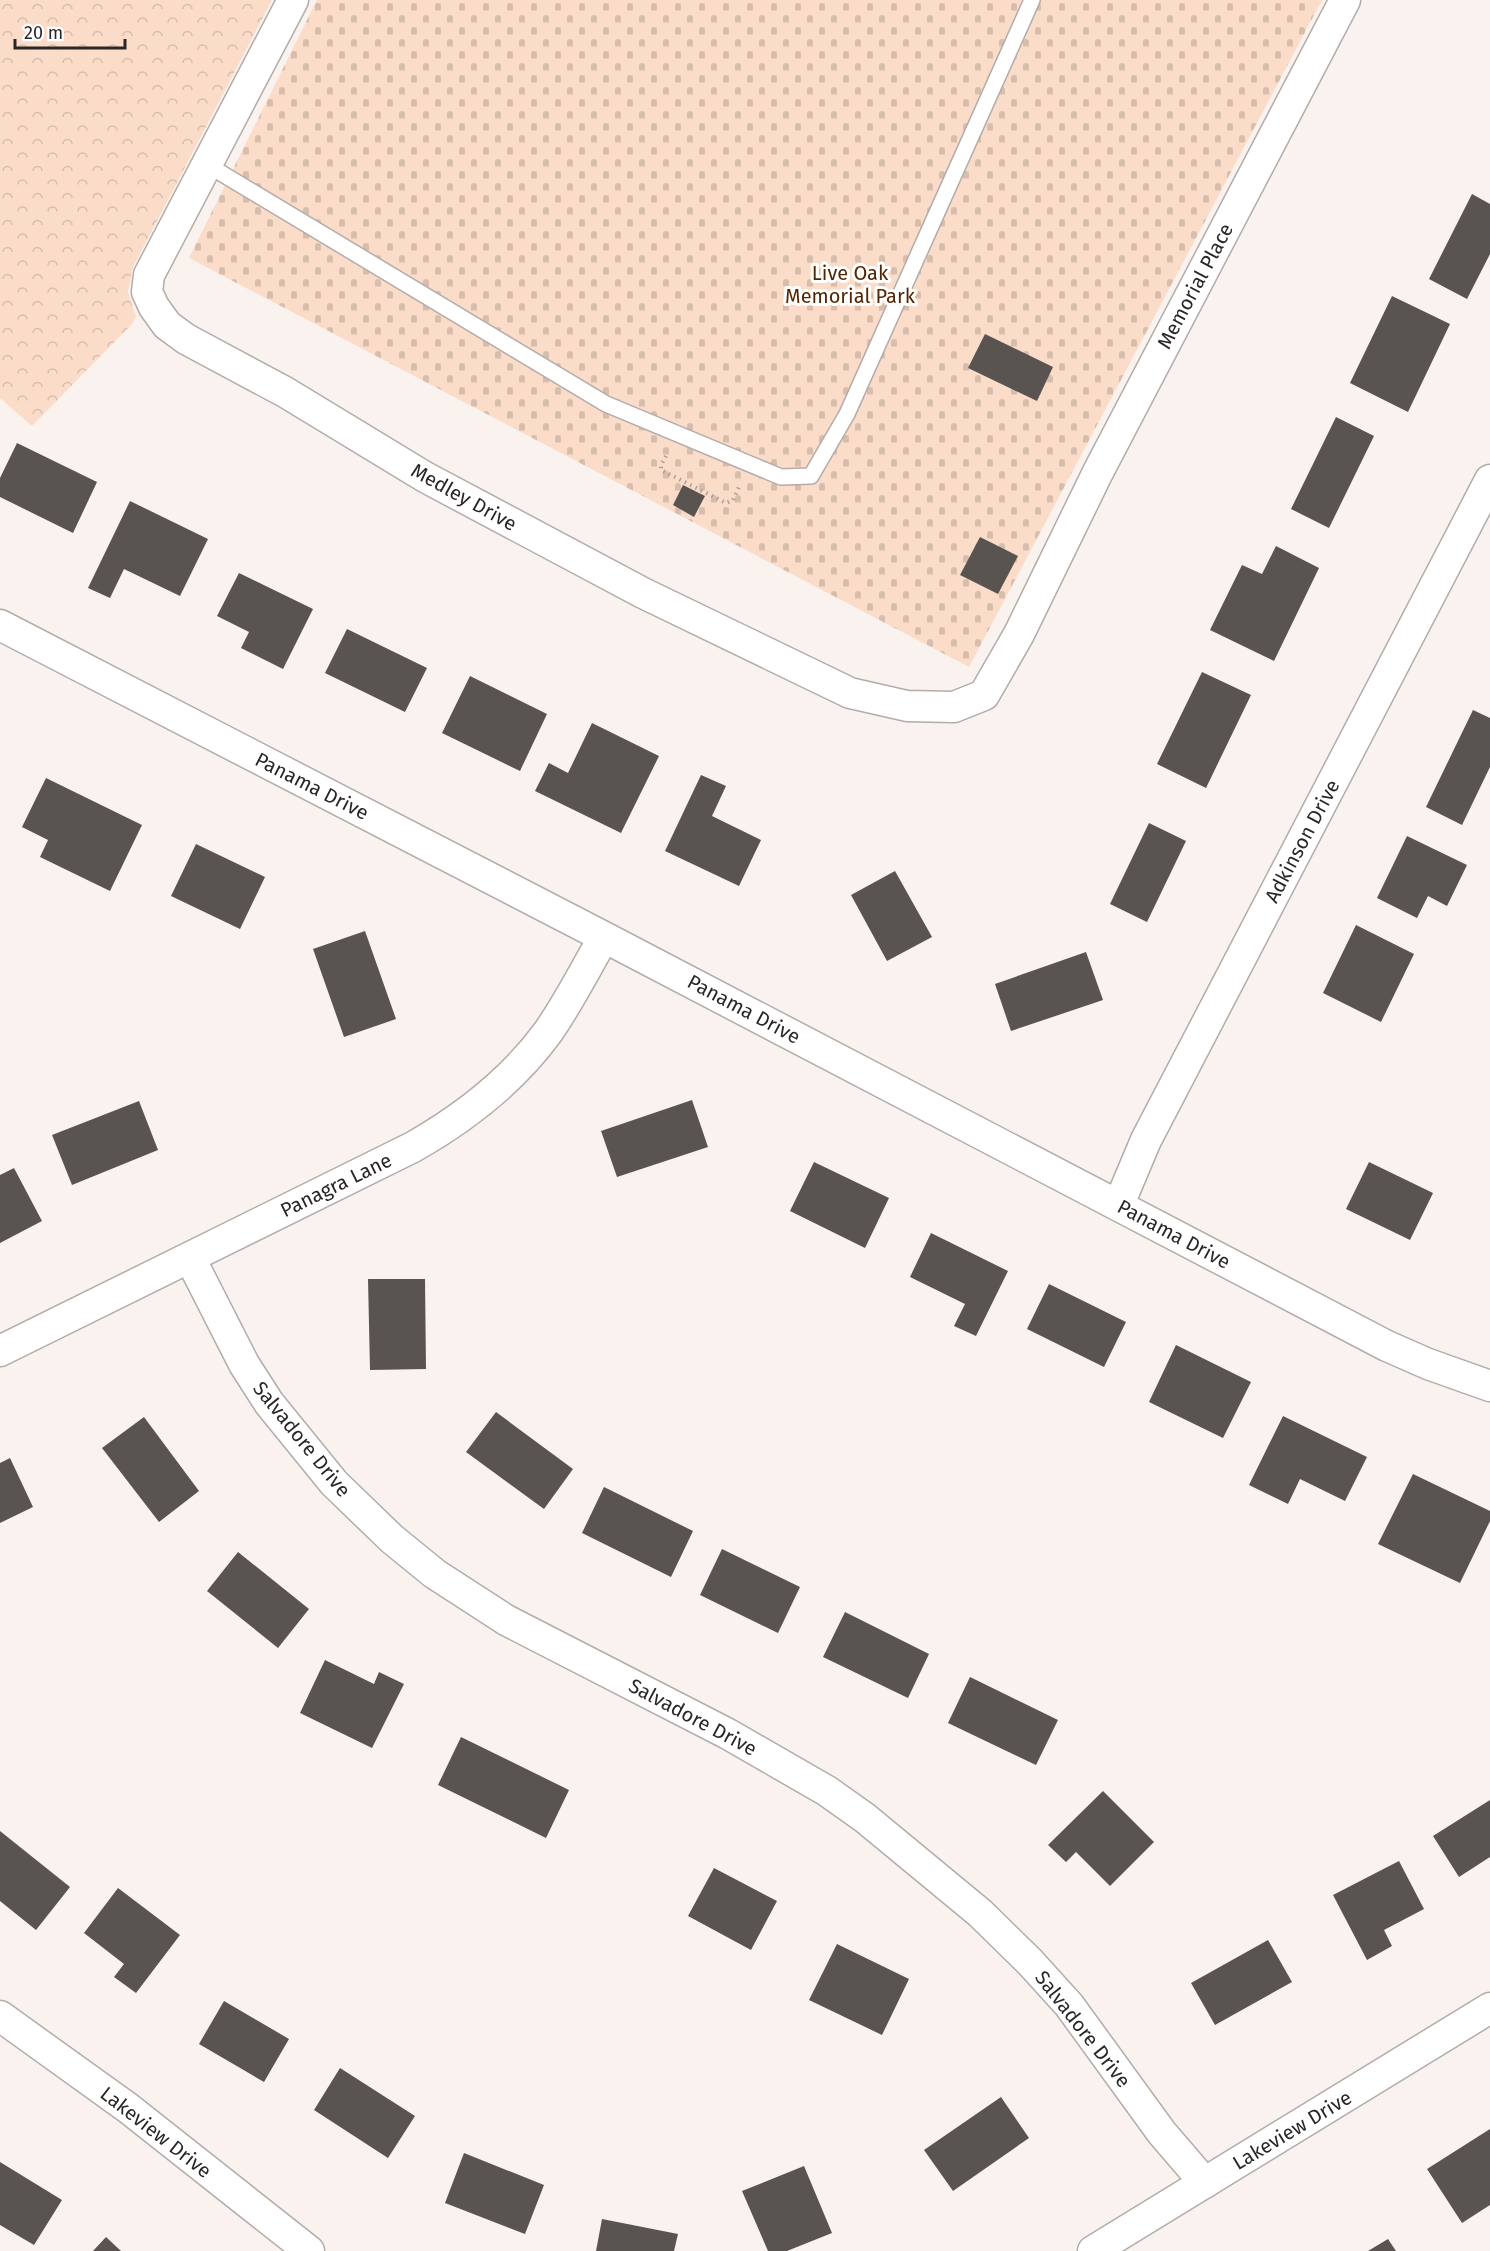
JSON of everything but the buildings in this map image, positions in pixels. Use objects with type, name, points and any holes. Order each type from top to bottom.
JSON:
[{"type":"street","name":"Medley Drive","points":[[293,0],[149,275],[147,292],[167,325],[186,339],[285,392],[425,477],[643,593],[850,693],[907,706],[954,707],[984,695],[1019,634],[1049,573]]},
{"type":"street","name":"Memorial Place","points":[[1049,573],[1098,472],[1345,0]]},
{"type":"street","name":"Adkinson Drive","points":[[1119,1204],[1146,1140],[1490,480]]},
{"type":"street","name":"Panama Drive","points":[[0,625],[1119,1204],[1387,1346],[1428,1364],[1490,1386]]},
{"type":"street","name":"Panagra Lane","points":[[0,1352],[413,1147],[444,1129],[507,1079],[548,1031],[604,937]]},
{"type":"street","name":"Salvadore Drive","points":[[190,1258],[244,1364],[269,1403],[334,1483],[392,1539],[435,1574],[506,1620],[728,1734],[827,1791],[865,1818],[980,1913],[1030,1962],[1069,2005],[1162,2133],[1205,2183]]},
{"type":"street","name":"Lakeview Drive","points":[[1093,2251],[1490,2008]]},
{"type":"street","name":"Lakeview Drive","points":[[0,2016],[128,2108],[309,2251]]},
{"type":"lane","points":[[206,164],[606,405],[782,477],[811,476],[847,414],[1032,0]]},
{"type":"path","points":[[678,434],[661,465],[661,470],[726,503],[733,500],[751,464]]},
{"type":"green space","points":[[0,0],[272,0],[133,267],[128,292],[136,317],[132,324],[32,426],[0,398]]},
{"type":"green space","name":"Live Oak Memorial Park","points":[[317,0],[1322,0],[969,667],[189,258]]}]
